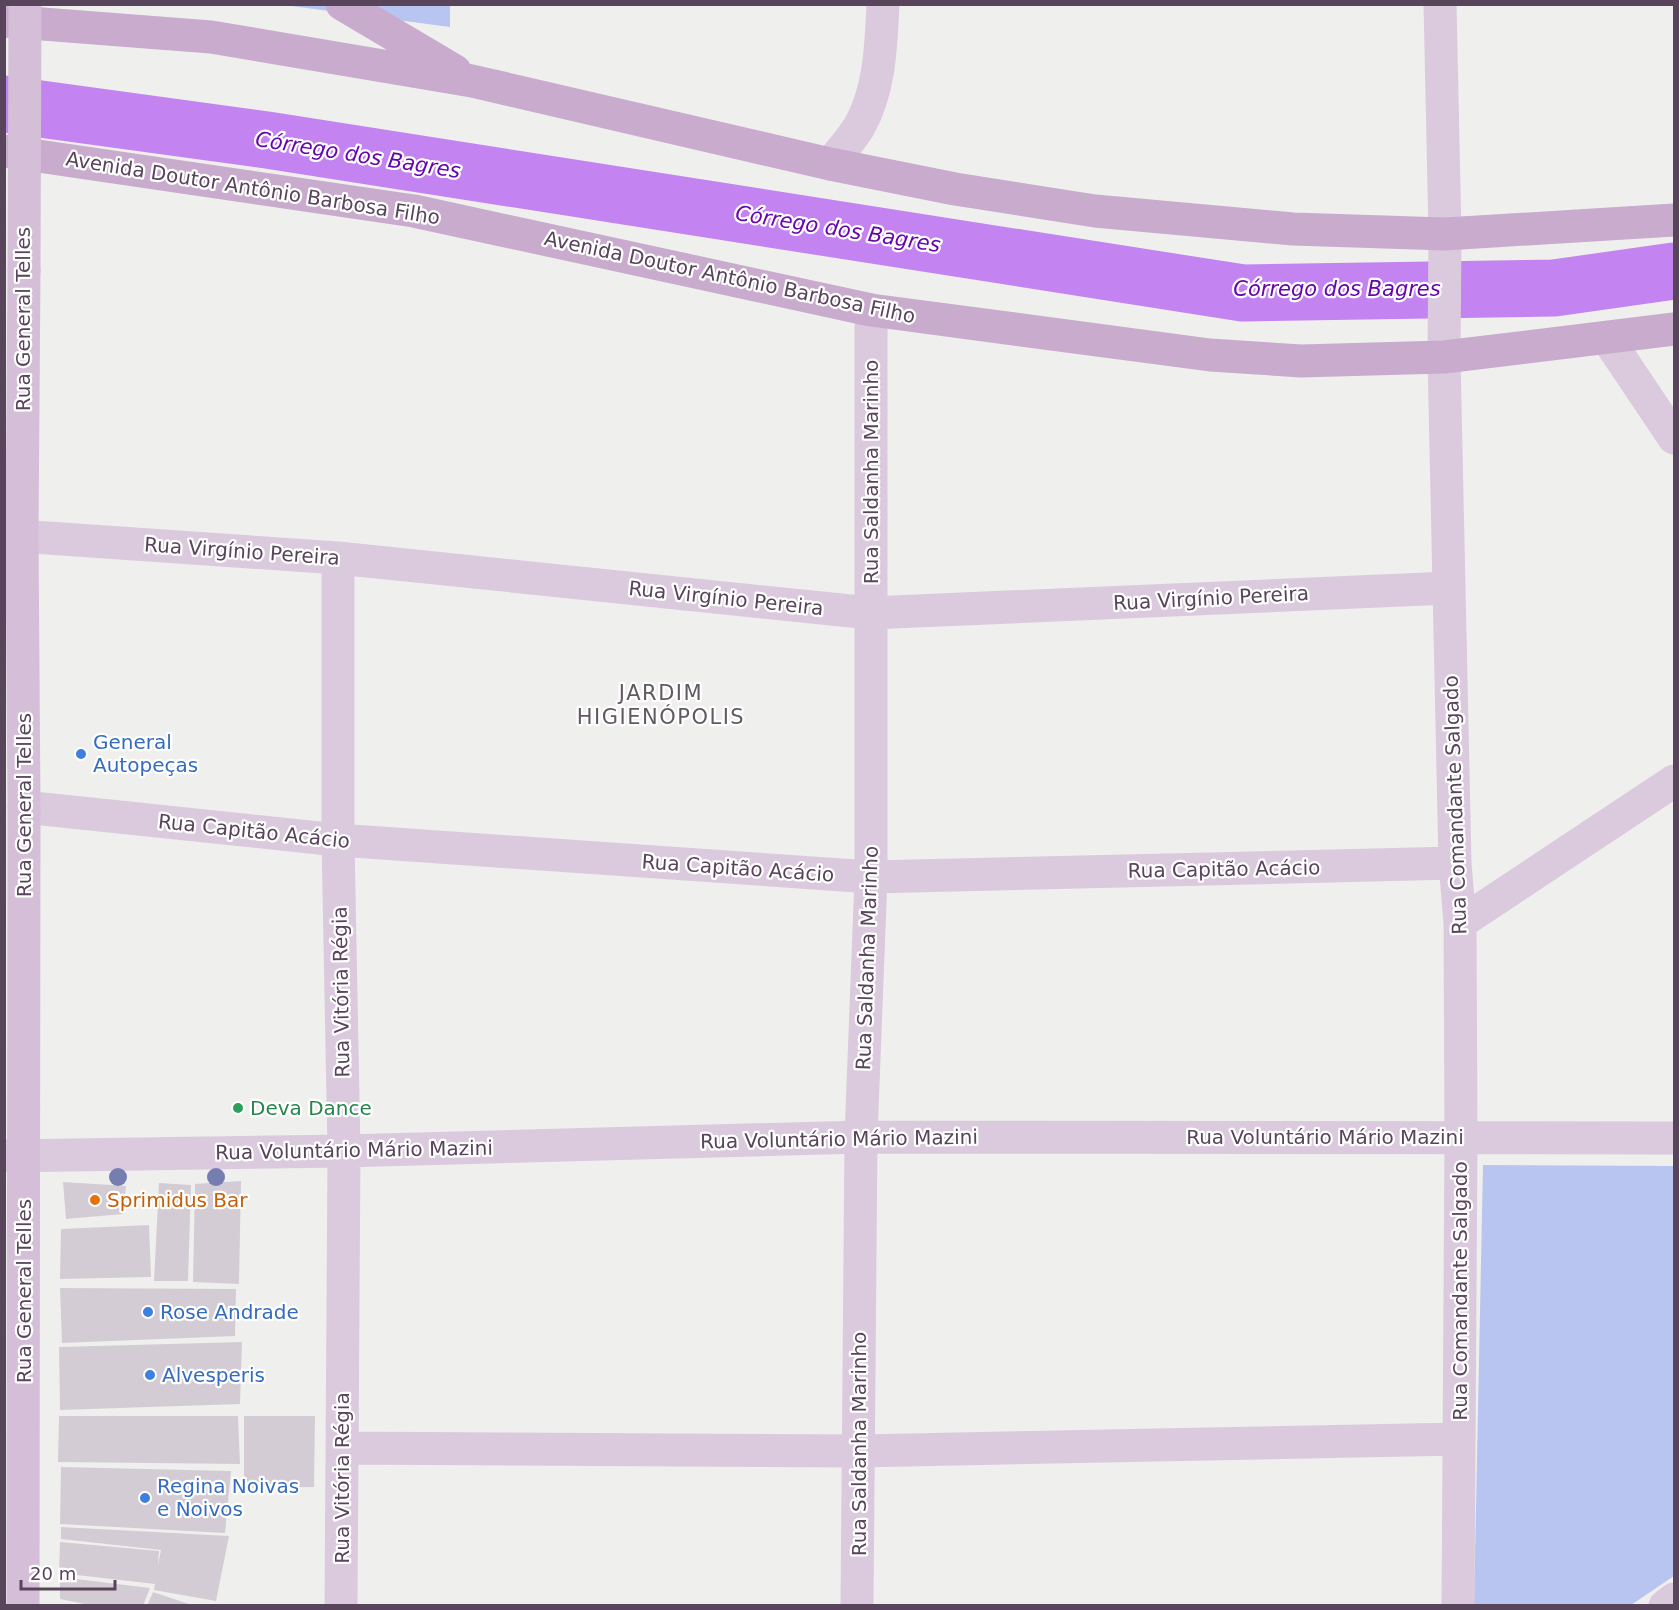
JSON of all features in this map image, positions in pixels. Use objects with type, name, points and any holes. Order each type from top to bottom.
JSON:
[{"type":"main road","points":[[342,4],[472,81]]},
{"type":"main road","points":[[4,21],[211,37],[472,81],[831,164],[955,189],[1095,211],[1445,245],[1674,220]]},
{"type":"main road","name":"Avenida Doutor Antônio Barbosa Filho","points":[[4,151],[414,211],[871,310],[1210,355],[1300,361],[1444,357],[1674,329]]},
{"type":"street","name":"Rua General Telles","points":[[17,1587],[14,1156],[24,807],[13,535],[24,271],[25,4]]},
{"type":"street","points":[[831,164],[859,127],[873,92],[880,48],[883,4]]},
{"type":"street","name":"Rua Comandante Salgado","points":[[1440,4],[1449,588],[1455,863],[1460,923],[1458,1605]]},
{"type":"street","name":"Rua Saldanha Marinho","points":[[857,1605],[861,1137],[871,878],[871,310]]},
{"type":"street","points":[[1607,338],[1674,438]]},
{"type":"street","name":"Rua Virgínio Pereira","points":[[13,535],[338,558],[870,613],[1449,588]]},
{"type":"street","name":"Rua Vitória Régia","points":[[338,558],[338,840],[344,1151],[341,1605]]},
{"type":"street","points":[[1460,923],[1674,782]]},
{"type":"street","name":"Rua Capitão Acácio","points":[[24,807],[338,840],[871,878],[1455,863]]},
{"type":"street","name":"Rua Voluntário Mário Mazini","points":[[14,1156],[344,1151],[861,1137],[1674,1138]]},
{"type":"street","points":[[342,1448],[859,1451],[1459,1439]]},
{"type":"street","points":[[1665,1605],[1674,1599]]},
{"type":"shaded area","points":[[284,5],[450,5],[450,27]]},
{"type":"shaded area","points":[[1483,1165],[1674,1166],[1674,1576],[1631,1605],[1474,1606]]},
{"type":"building","points":[[241,1181],[239,1284],[193,1282],[195,1184]]},
{"type":"building","name":"Sprimidus Bar","points":[[63,1182],[126,1186],[123,1214],[66,1219]]},
{"type":"building","points":[[159,1183],[191,1185],[188,1281],[154,1281]]},
{"type":"building","points":[[149,1225],[151,1277],[60,1279],[61,1229]]},
{"type":"building","name":"Rose Andrade","points":[[60,1288],[236,1289],[235,1336],[62,1343]]},
{"type":"building","name":"Alvesperis","points":[[242,1342],[240,1404],[60,1410],[59,1347]]},
{"type":"building","points":[[59,1416],[238,1416],[240,1464],[58,1462]]},
{"type":"building","points":[[244,1416],[315,1416],[314,1487],[244,1488]]},
{"type":"building","name":"Regina Noivas e Noivos","points":[[61,1467],[231,1471],[225,1533],[60,1524]]},
{"type":"building","points":[[61,1527],[229,1536],[216,1601],[154,1590],[155,1584],[59,1573],[60,1542],[159,1551],[158,1565],[161,1550],[61,1539]]},
{"type":"building","points":[[60,1577],[150,1588],[143,1606],[94,1606],[60,1599]]},
{"type":"building","points":[[153,1592],[192,1605],[147,1606]]},
{"type":"waterway","name":"Córrego dos Bagres","points":[[4,104],[267,140],[1243,293],[1554,288],[1674,271]]},
{"type":"place","name":"General Autopeças","points":[[81,754]]},
{"type":"place","name":"Deva Dance","points":[[238,1108]]},
{"type":"place","name":"Sprimidus Bar","points":[[95,1200]]},
{"type":"place","name":"Rose Andrade","points":[[148,1312]]},
{"type":"place","name":"Alvesperis","points":[[150,1375]]},
{"type":"place","name":"Regina Noivas e Noivos","points":[[145,1498]]},
{"type":"district","name":"JARDIM HIGIENÓPOLIS","points":[[661,705]]}]
